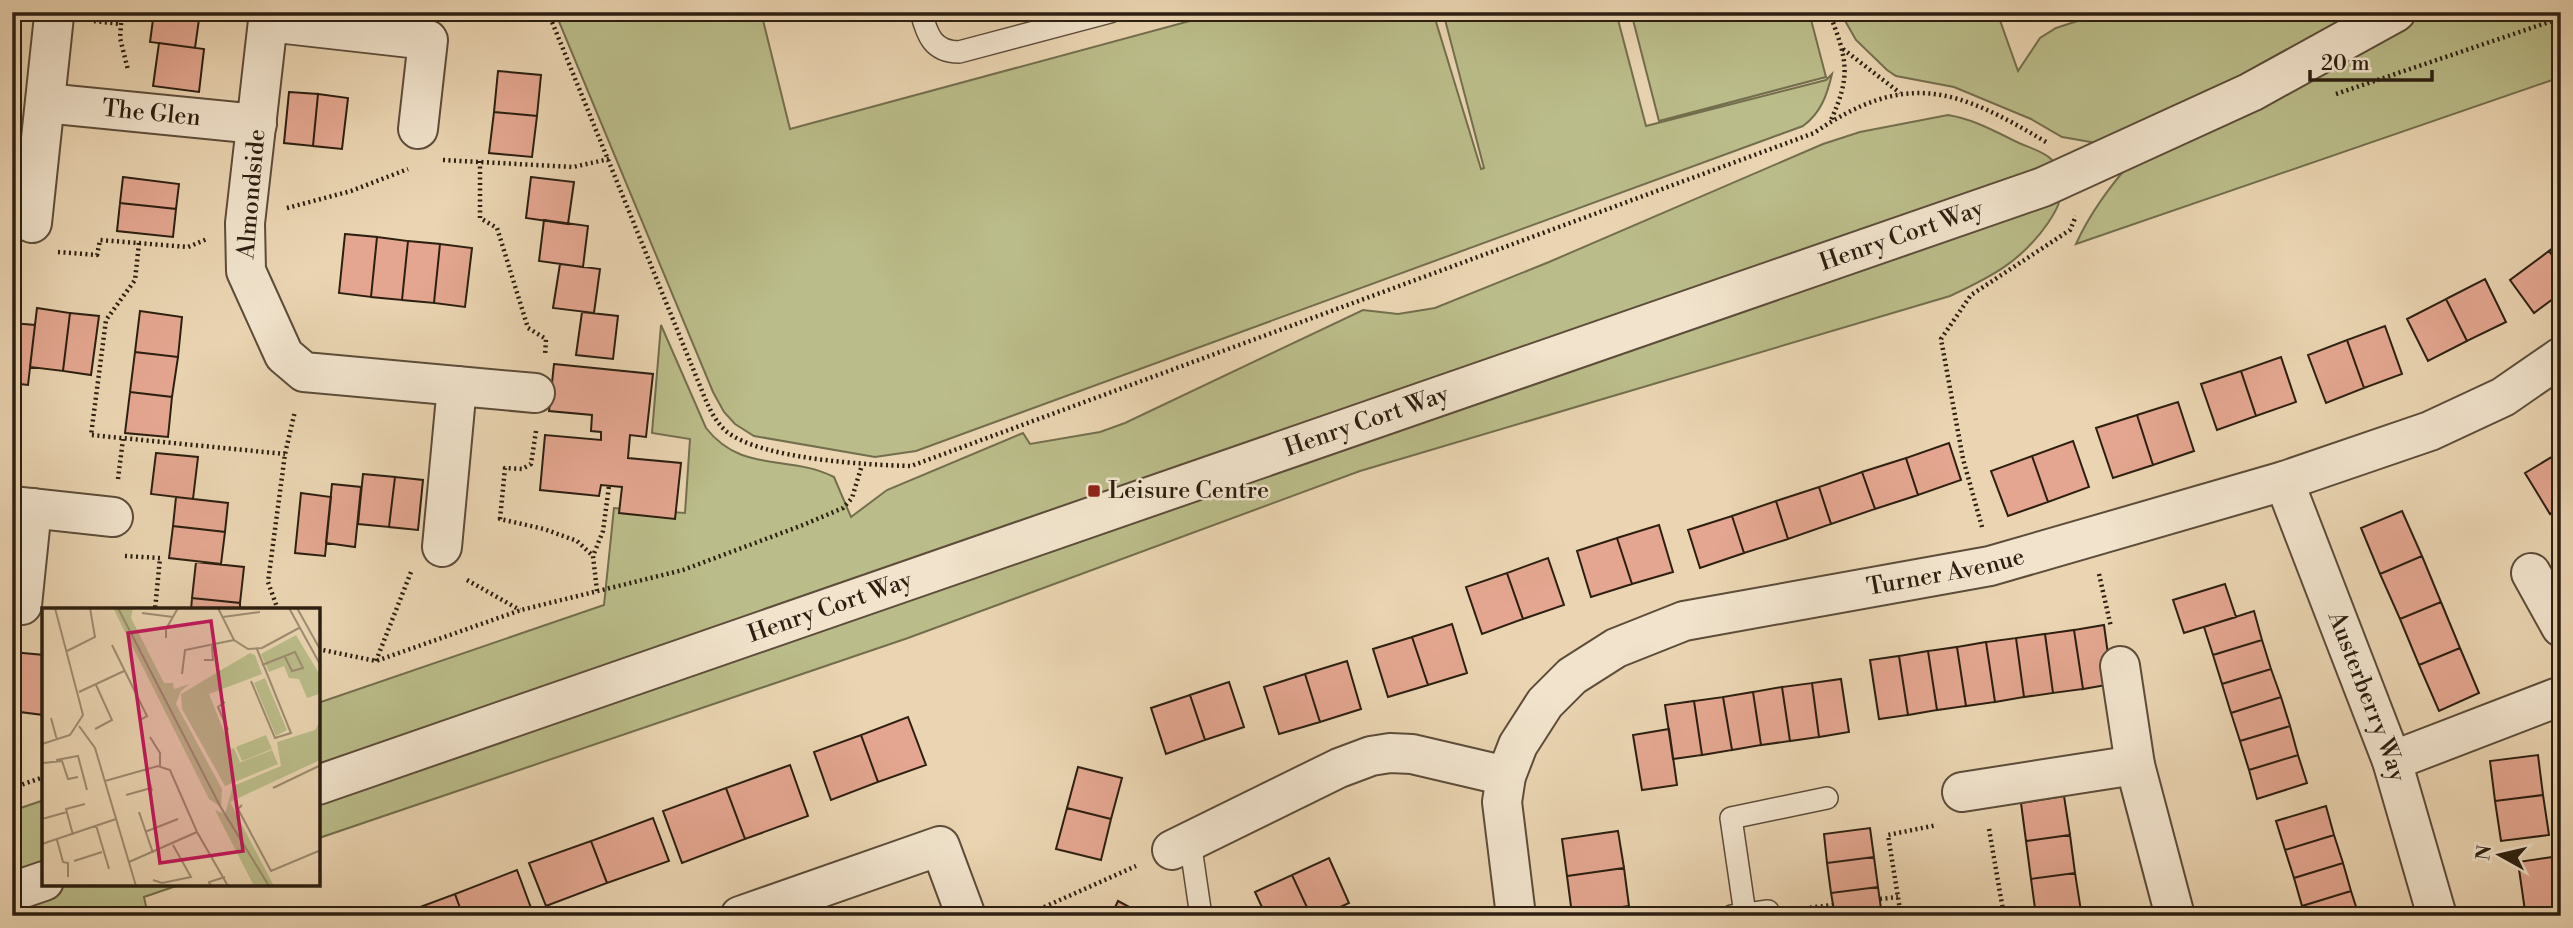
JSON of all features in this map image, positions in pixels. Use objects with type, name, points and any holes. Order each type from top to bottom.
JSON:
[{"type":"street","name":"Henry Cort Way","points":[[320,784],[2043,187],[2251,92],[2396,12]]},
{"type":"street","points":[[40,237],[45,103],[54,16]]},
{"type":"street","points":[[269,17],[428,40],[423,151]]},
{"type":"street","name":"Almondside","points":[[269,17],[246,223],[246,271],[284,355],[304,372]]},
{"type":"street","name":"The Glen","points":[[45,103],[257,124]]},
{"type":"street","name":"Turner Avenue","points":[[1516,916],[1502,802],[1506,776],[1518,745],[1545,703],[1572,676],[1616,648],[1684,621],[1990,566],[2284,481],[2430,431],[2503,397],[2561,357]]},
{"type":"street","points":[[304,372],[535,393]]},
{"type":"street","points":[[442,547],[457,386]]},
{"type":"street","name":"Austerberry Way","points":[[2284,481],[2392,761],[2437,916]]},
{"type":"street","points":[[22,605],[22,507],[113,517]]},
{"type":"street","points":[[2531,573],[2561,627]]},
{"type":"street","points":[[2120,666],[2135,765],[2175,916]]},
{"type":"street","points":[[2392,761],[2561,696]]},
{"type":"street","points":[[1181,846],[1339,768],[1371,756],[1390,752],[1412,754],[1506,776]]},
{"type":"street","points":[[1956,807],[2135,765]]},
{"type":"street","points":[[740,916],[940,846],[966,916]]},
{"type":"street","points":[[12,892],[42,882]]},
{"type":"lane","points":[[922,12],[929,38],[935,45],[942,50],[959,52],[1110,12]]},
{"type":"lane","points":[[1768,911],[1736,915],[1731,818],[1827,798]]},
{"type":"lane","points":[[1181,846],[1201,916]]},
{"type":"path","points":[[122,12],[120,38],[139,113]]},
{"type":"path","points":[[548,12],[716,420],[725,430],[748,444],[862,465],[911,466],[1814,134],[1829,123],[1878,100],[1901,93],[1935,93],[1981,106]]},
{"type":"path","points":[[1829,12],[1846,62],[1843,88],[1829,123]]},
{"type":"path","points":[[2332,96],[2561,18]]},
{"type":"path","points":[[1842,48],[1901,93]]},
{"type":"path","points":[[40,237],[97,255],[100,240],[188,247],[274,211],[351,191],[423,151],[480,160],[573,167],[609,159]]},
{"type":"path","points":[[480,160],[480,218],[498,228],[528,328],[546,339],[543,383],[535,393],[539,413],[531,464],[522,469],[505,468],[500,519],[544,529],[578,541],[593,556]]},
{"type":"path","points":[[1990,566],[1963,459],[1941,339],[1971,295],[2070,230],[2080,207]]},
{"type":"path","points":[[139,243],[135,280],[106,320],[91,435],[285,454]]},
{"type":"path","points":[[277,608],[268,582],[285,454],[304,372]]},
{"type":"path","points":[[320,649],[376,661],[521,610],[684,570],[833,514],[852,498],[862,465]]},
{"type":"path","points":[[597,591],[593,556],[603,531],[609,486]]},
{"type":"path","points":[[113,517],[114,544],[123,556],[160,558],[155,608]]},
{"type":"path","points":[[2091,538],[2120,666]]},
{"type":"path","points":[[376,661],[413,567],[442,547],[456,573],[521,610]]},
{"type":"path","points":[[12,788],[42,778]]},
{"type":"path","points":[[1901,916],[1888,835],[1956,807]]},
{"type":"path","points":[[1989,828],[2004,916]]},
{"type":"path","points":[[1024,916],[1181,846]]},
{"type":"path","points":[[1880,899],[1898,897]]},
{"type":"green space","points":[[555,12],[761,12],[790,129],[1223,12],[1433,12],[1481,169],[1484,168],[1443,12],[1616,12],[1646,126],[1826,80],[1832,74],[1822,103],[1803,126],[916,451],[875,457],[754,436],[735,424],[724,412],[713,392]]},
{"type":"green space","points":[[1631,12],[1809,12],[1826,77],[1659,121]]},
{"type":"green space","points":[[1840,12],[1997,12],[2018,71],[2040,38],[2056,28],[2105,12],[2561,12],[2561,77],[2076,244],[2100,201],[2131,162],[2108,145],[2062,137],[2031,119],[1954,87],[1896,76],[1856,40]]},
{"type":"green space","points":[[1948,115],[1966,119],[2048,156],[2056,167],[2061,190],[2060,200],[2054,214],[2038,236],[2016,258],[1992,275],[1950,296],[1360,471],[908,638],[320,838],[320,702],[604,605],[614,508],[685,513],[690,439],[652,433],[661,325],[706,428],[720,442],[750,458],[800,466],[834,477],[851,517],[887,490],[1023,433],[1030,444],[1100,432],[1125,423],[1363,310],[1398,314],[1435,308],[1823,144],[1860,132]]},
{"type":"green space","points":[[42,801],[42,886],[176,886],[144,897],[147,911],[134,916],[12,916],[12,811]]},
{"type":"building","points":[[154,12],[200,12],[195,48],[150,42]]},
{"type":"building","points":[[159,43],[204,49],[199,92],[153,86]]},
{"type":"building","points":[[498,71],[541,75],[537,116],[494,112]]},
{"type":"building","points":[[289,92],[318,94],[313,146],[284,143]]},
{"type":"building","points":[[318,94],[348,98],[342,149],[313,146]]},
{"type":"building","points":[[494,112],[537,116],[532,157],[489,153]]},
{"type":"building","points":[[123,177],[179,184],[176,209],[120,203]]},
{"type":"building","points":[[531,177],[574,182],[568,224],[526,218]]},
{"type":"building","points":[[120,203],[176,209],[173,237],[117,231]]},
{"type":"building","points":[[544,220],[588,226],[583,267],[539,261]]},
{"type":"building","points":[[345,234],[377,237],[371,297],[339,293]]},
{"type":"building","points":[[377,237],[408,241],[402,300],[371,297]]},
{"type":"building","points":[[408,241],[440,244],[434,303],[402,300]]},
{"type":"building","points":[[2561,242],[2561,267],[2549,251]]},
{"type":"building","points":[[440,244],[472,248],[465,307],[434,303]]},
{"type":"building","points":[[2549,251],[2561,267],[2561,293],[2534,313],[2510,280]]},
{"type":"building","points":[[560,264],[600,269],[594,313],[553,308]]},
{"type":"building","points":[[2485,279],[2506,322],[2467,341],[2446,299]]},
{"type":"building","points":[[2446,299],[2467,341],[2428,361],[2407,319]]},
{"type":"building","points":[[37,308],[70,313],[63,371],[30,367]]},
{"type":"building","points":[[140,311],[182,317],[178,357],[135,352]]},
{"type":"building","points":[[582,312],[618,316],[613,359],[576,355]]},
{"type":"building","points":[[70,313],[99,316],[91,375],[63,371]]},
{"type":"building","points":[[12,323],[35,325],[28,385],[12,383]]},
{"type":"building","points":[[2385,326],[2402,374],[2364,388],[2347,340]]},
{"type":"building","points":[[2347,340],[2364,388],[2326,403],[2308,355]]},
{"type":"building","points":[[135,352],[178,357],[172,397],[130,392]]},
{"type":"building","points":[[2281,357],[2296,402],[2256,416],[2241,371]]},
{"type":"building","points":[[554,364],[653,374],[646,437],[630,435],[628,458],[681,463],[675,519],[619,513],[622,487],[601,485],[599,496],[540,490],[545,435],[601,440],[601,432],[591,431],[592,415],[549,411]]},
{"type":"building","points":[[2241,371],[2256,416],[2217,430],[2201,384]]},
{"type":"building","points":[[130,392],[172,397],[168,437],[125,433]]},
{"type":"building","points":[[2178,402],[2194,451],[2153,465],[2137,415]]},
{"type":"building","points":[[2137,415],[2153,465],[2113,478],[2096,428]]},
{"type":"building","points":[[2073,441],[2089,487],[2048,502],[2032,456]]},
{"type":"building","points":[[1949,443],[1961,480],[1918,495],[1906,458]]},
{"type":"building","points":[[2560,452],[2561,507],[2550,514],[2525,473]]},
{"type":"building","points":[[156,453],[198,457],[193,499],[151,494]]},
{"type":"building","points":[[2032,456],[2048,502],[2008,516],[1991,471]]},
{"type":"building","points":[[1906,458],[1918,495],[1875,509],[1862,472]]},
{"type":"building","points":[[1862,472],[1875,509],[1831,524],[1819,487]]},
{"type":"building","points":[[363,474],[395,477],[389,527],[358,524]]},
{"type":"building","points":[[395,477],[423,480],[418,530],[389,527]]},
{"type":"building","points":[[332,484],[361,487],[355,547],[326,543]]},
{"type":"building","points":[[1819,487],[1831,524],[1788,539],[1776,501]]},
{"type":"building","points":[[301,493],[331,497],[325,556],[295,553]]},
{"type":"building","points":[[176,497],[228,503],[225,532],[173,526]]},
{"type":"building","points":[[1776,501],[1788,539],[1744,553],[1732,516]]},
{"type":"building","points":[[2402,511],[2422,556],[2380,574],[2361,528]]},
{"type":"building","points":[[1732,516],[1744,553],[1700,568],[1688,530]]},
{"type":"building","points":[[1659,525],[1673,572],[1632,584],[1617,538]]},
{"type":"building","points":[[173,526],[225,532],[221,564],[169,558]]},
{"type":"building","points":[[1617,538],[1632,584],[1591,597],[1577,551]]},
{"type":"building","points":[[2422,556],[2441,602],[2400,619],[2380,574]]},
{"type":"building","points":[[1548,558],[1564,605],[1523,619],[1507,573]]},
{"type":"building","points":[[196,562],[244,567],[240,603],[192,598]]},
{"type":"building","points":[[1507,573],[1523,619],[1482,634],[1466,587]]},
{"type":"building","points":[[2225,584],[2236,617],[2184,633],[2173,600]]},
{"type":"building","points":[[192,598],[240,603],[240,608],[191,608]]},
{"type":"building","points":[[2441,602],[2460,648],[2419,665],[2400,619]]},
{"type":"building","points":[[2254,611],[2262,640],[2213,655],[2204,627]]},
{"type":"building","points":[[1452,624],[1467,673],[1428,685],[1412,637]]},
{"type":"building","points":[[2104,625],[2112,684],[2083,689],[2074,630]]},
{"type":"building","points":[[2074,630],[2083,689],[2053,693],[2045,634]]},
{"type":"building","points":[[2045,634],[2053,693],[2024,697],[2016,638]]},
{"type":"building","points":[[1412,637],[1428,685],[1388,697],[1373,649]]},
{"type":"building","points":[[2016,638],[2024,697],[1995,702],[1986,642]]},
{"type":"building","points":[[2262,640],[2271,669],[2222,684],[2213,655]]},
{"type":"building","points":[[1986,642],[1995,702],[1966,706],[1957,647]]},
{"type":"building","points":[[1957,647],[1966,706],[1937,710],[1928,651]]},
{"type":"building","points":[[2460,648],[2479,693],[2439,711],[2419,665]]},
{"type":"building","points":[[1928,651],[1937,710],[1908,715],[1899,656]]},
{"type":"building","points":[[12,652],[42,655],[42,715],[12,711]]},
{"type":"building","points":[[1899,656],[1908,715],[1879,719],[1870,660]]},
{"type":"building","points":[[1347,661],[1361,709],[1320,722],[1305,674]]},
{"type":"building","points":[[2271,669],[2281,697],[2231,713],[2222,684]]},
{"type":"building","points":[[1305,674],[1320,722],[1279,734],[1264,687]]},
{"type":"building","points":[[1841,679],[1849,732],[1819,737],[1812,683]]},
{"type":"building","points":[[1229,682],[1244,727],[1205,740],[1190,695]]},
{"type":"building","points":[[1812,683],[1819,737],[1790,741],[1782,687]]},
{"type":"building","points":[[1782,687],[1790,741],[1761,745],[1753,692]]},
{"type":"building","points":[[1753,692],[1761,745],[1732,750],[1723,697]]},
{"type":"building","points":[[1190,695],[1205,740],[1166,754],[1151,708]]},
{"type":"building","points":[[1723,697],[1732,750],[1702,755],[1694,701]]},
{"type":"building","points":[[2281,697],[2290,726],[2240,741],[2231,713]]},
{"type":"building","points":[[1694,701],[1702,755],[1673,759],[1665,705]]},
{"type":"building","points":[[908,717],[926,765],[878,782],[861,735]]},
{"type":"building","points":[[2290,726],[2298,755],[2249,770],[2240,741]]},
{"type":"building","points":[[1669,729],[1677,785],[1642,790],[1633,735]]},
{"type":"building","points":[[861,735],[878,782],[831,800],[814,752]]},
{"type":"building","points":[[2298,755],[2307,783],[2257,799],[2249,770]]},
{"type":"building","points":[[2538,755],[2543,795],[2495,801],[2490,761]]},
{"type":"building","points":[[790,765],[808,816],[745,839],[726,788]]},
{"type":"building","points":[[1078,767],[1122,778],[1111,819],[1067,808]]},
{"type":"building","points":[[726,788],[745,839],[682,863],[663,811]]},
{"type":"building","points":[[2543,795],[2549,835],[2501,841],[2495,801]]},
{"type":"building","points":[[2064,796],[2070,835],[2026,841],[2021,803]]},
{"type":"building","points":[[2326,806],[2334,835],[2285,850],[2276,821]]},
{"type":"building","points":[[1067,808],[1111,819],[1101,860],[1056,849]]},
{"type":"building","points":[[653,818],[669,861],[607,883],[591,841]]},
{"type":"building","points":[[1870,828],[1874,857],[1827,863],[1824,834]]},
{"type":"building","points":[[1618,831],[1624,868],[1567,876],[1562,839]]},
{"type":"building","points":[[2070,835],[2075,873],[2031,879],[2026,841]]},
{"type":"building","points":[[2334,835],[2343,863],[2294,878],[2285,850]]},
{"type":"building","points":[[591,841],[607,883],[546,906],[529,863]]},
{"type":"building","points":[[2560,856],[2561,906],[2525,911],[2518,862]]},
{"type":"building","points":[[1874,857],[1878,887],[1831,893],[1827,863]]},
{"type":"building","points":[[1329,858],[1349,903],[1321,916],[1311,916],[1292,875]]},
{"type":"building","points":[[2343,863],[2351,891],[2302,906],[2294,878]]},
{"type":"building","points":[[1624,868],[1629,906],[1572,914],[1567,876]]},
{"type":"building","points":[[517,870],[534,916],[463,916],[455,894]]},
{"type":"building","points":[[2075,873],[2081,911],[2036,916],[2031,879]]},
{"type":"building","points":[[1292,875],[1311,916],[1266,916],[1255,892]]},
{"type":"building","points":[[1878,887],[1882,916],[1835,916],[1831,893]]},
{"type":"building","points":[[2351,891],[2359,916],[2305,916],[2302,906]]},
{"type":"building","points":[[455,894],[463,916],[396,916]]},
{"type":"building","points":[[1118,901],[1146,916],[1111,916]]},
{"type":"building","points":[[2561,906],[2561,916],[2526,916],[2525,911]]},
{"type":"building","points":[[2081,911],[2081,916],[2047,916]]},
{"type":"place","name":"Leisure Centre","points":[[1094,491]]}]
